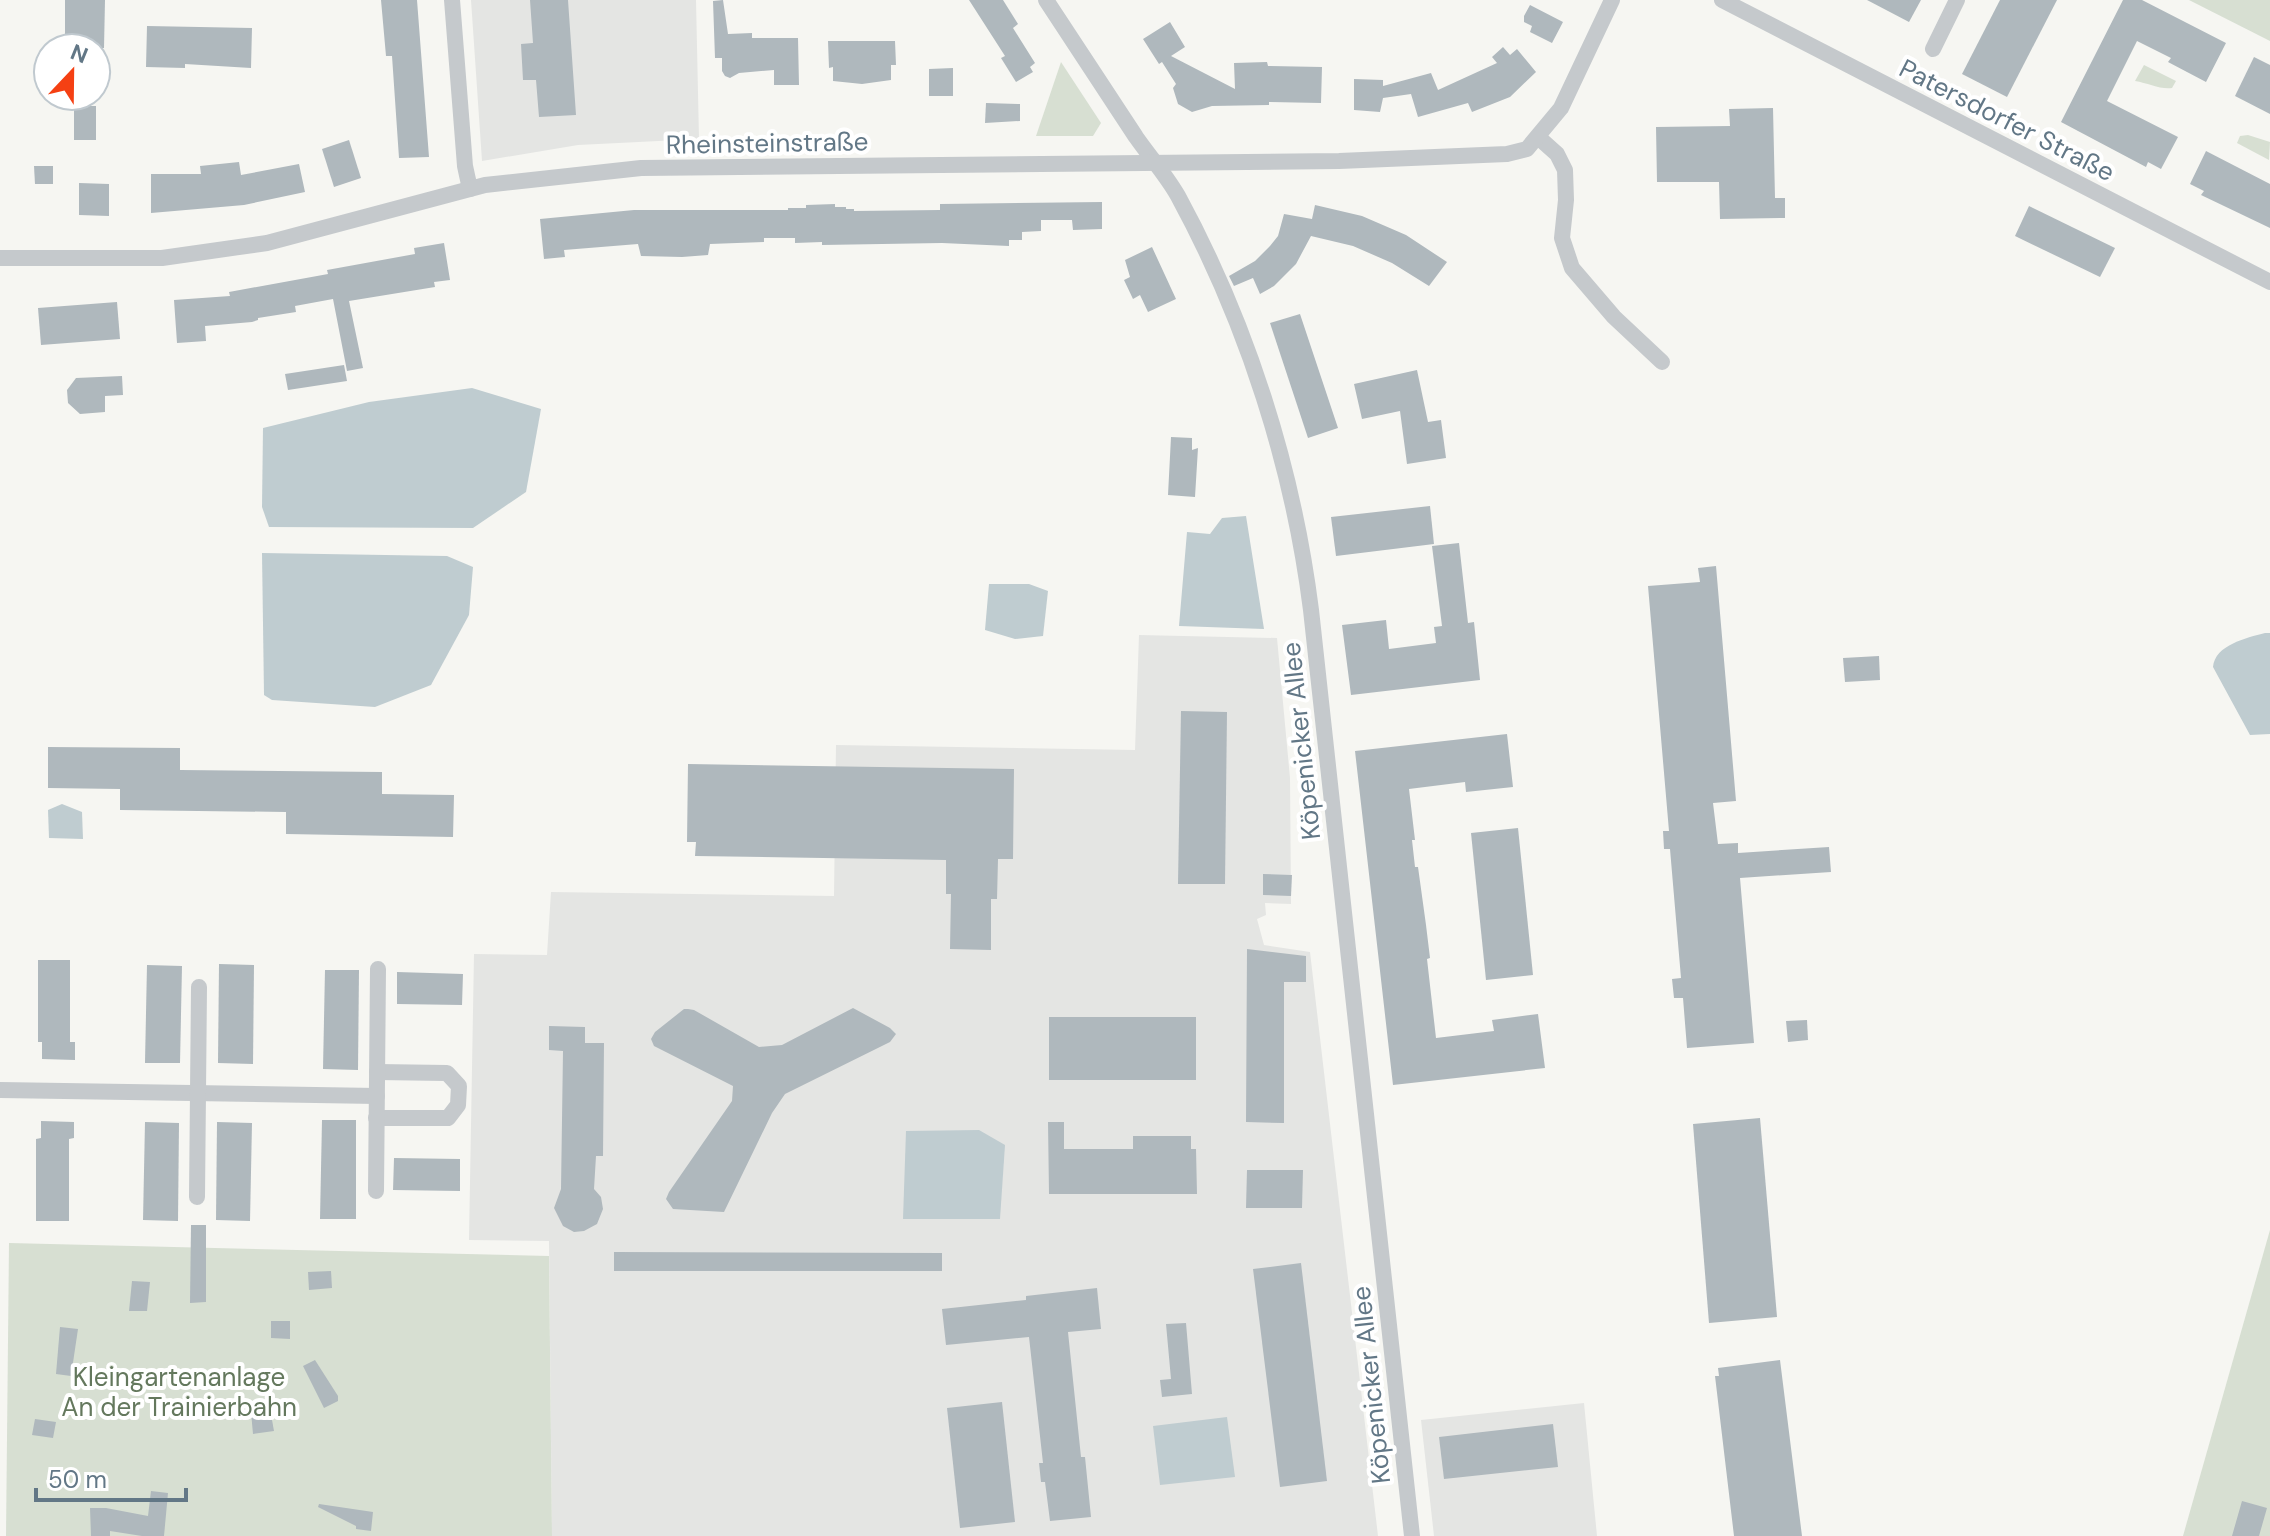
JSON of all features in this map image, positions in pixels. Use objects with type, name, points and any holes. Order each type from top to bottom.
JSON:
[{"type":"street","points":[[452,0],[465,166],[470,189]]},
{"type":"street","name":"Köpenicker Allee","points":[[1046,0],[1177,196],[1235,316],[1271,426],[1301,539],[1412,1536]]},
{"type":"street","points":[[1612,0],[1561,108],[1538,137],[1557,154],[1565,170],[1562,238],[1572,268],[1614,317],[1662,362]]},
{"type":"street","name":"Patersdorfer Straße","points":[[1722,0],[2270,282]]},
{"type":"street","points":[[1933,49],[1957,0]]},
{"type":"street","name":"Rheinsteinstraße","points":[[0,258],[162,258],[267,243],[470,189],[562,175],[641,168],[1486,157],[1527,149],[1538,137]]},
{"type":"street","points":[[376,1191],[378,969]]},
{"type":"street","points":[[197,1197],[199,987]]},
{"type":"street","points":[[376,1118],[448,1118],[458,1105],[459,1096],[459,1086],[447,1073],[377,1072]]},
{"type":"street","points":[[0,1090],[377,1096]]},
{"type":"shaded area","points":[[471,0],[696,0],[699,139],[578,145],[482,161]]},
{"type":"shaded area","points":[[472,388],[541,409],[526,492],[473,528],[269,527],[262,507],[263,428],[369,402]]},
{"type":"shaded area","points":[[1246,516],[1264,629],[1179,626],[1187,532],[1210,534],[1222,518]]},
{"type":"shaded area","points":[[262,553],[447,556],[473,567],[469,615],[431,685],[375,707],[272,700],[264,695]]},
{"type":"shaded area","points":[[989,584],[1029,584],[1048,591],[1043,636],[1015,639],[985,630]]},
{"type":"shaded area","points":[[2270,633],[2270,734],[2250,735],[2213,667],[2215,659],[2225,648]]},
{"type":"shaded area","points":[[1139,635],[1277,638],[1290,778],[1291,904],[1265,903],[1266,915],[1257,919],[1264,945],[1310,952],[1378,1536],[552,1536],[549,1241],[469,1240],[474,954],[547,955],[551,892],[834,896],[836,745],[1135,750]]},
{"type":"shaded area","points":[[62,804],[82,812],[83,839],[49,838],[48,810]]},
{"type":"shaded area","points":[[979,1130],[1005,1145],[1000,1219],[903,1219],[906,1131]]},
{"type":"shaded area","points":[[1584,1403],[1597,1536],[1434,1536],[1421,1420]]},
{"type":"shaded area","points":[[1227,1417],[1235,1477],[1160,1485],[1153,1426]]},
{"type":"green space","points":[[2189,0],[2270,0],[2270,41]]},
{"type":"green space","points":[[1061,62],[1101,123],[1093,136],[1036,136]]},
{"type":"green space","points":[[2144,65],[2176,81],[2172,88],[2135,81]]},
{"type":"green space","points":[[2248,135],[2270,142],[2269,160],[2237,143],[2240,136]]},
{"type":"green space","points":[[2270,1230],[2270,1536],[2183,1536]]},
{"type":"green space","name":"Kleingartenanlage An der Trainierbahn","points":[[9,1243],[549,1256],[552,1536],[6,1536]]},
{"type":"building","points":[[65,0],[105,0],[104,32],[65,32]]},
{"type":"building","points":[[381,0],[417,0],[429,157],[399,158],[392,56],[386,56]]},
{"type":"building","points":[[530,0],[568,0],[576,115],[539,117],[536,80],[523,80],[521,44],[533,43]]},
{"type":"building","points":[[723,0],[728,34],[752,33],[752,38],[798,38],[799,85],[774,85],[774,70],[739,73],[730,78],[725,76],[722,58],[715,58],[713,1]]},
{"type":"building","points":[[969,0],[1003,0],[1018,24],[1013,28],[1035,63],[1030,67],[1033,72],[1016,82],[1001,58],[1005,56]]},
{"type":"building","points":[[1867,0],[1921,0],[1909,22]]},
{"type":"building","points":[[2000,0],[2057,0],[2007,97],[1962,74]]},
{"type":"building","points":[[2123,0],[2142,0],[2226,43],[2206,82],[2168,62],[2171,58],[2137,41],[2107,101],[2178,137],[2161,169],[2148,162],[2146,167],[2061,122]]},
{"type":"building","points":[[1530,5],[1563,22],[1552,43],[1530,32],[1532,26],[1524,22]]},
{"type":"building","points":[[1170,22],[1185,47],[1171,56],[1235,89],[1234,63],[1267,62],[1268,66],[1322,67],[1321,103],[1269,102],[1269,105],[1212,106],[1192,112],[1178,104],[1173,88],[1176,84],[1143,39]]},
{"type":"building","points":[[147,26],[252,28],[251,68],[185,64],[185,68],[146,67]]},
{"type":"building","points":[[828,41],[895,41],[896,65],[891,65],[891,80],[862,84],[833,81]]},
{"type":"building","points":[[1503,47],[1510,55],[1517,49],[1536,72],[1510,97],[1472,112],[1468,103],[1418,117],[1411,94],[1383,98],[1380,112],[1354,110],[1354,79],[1383,80],[1383,86],[1431,73],[1438,90],[1497,63],[1492,57]]},
{"type":"building","points":[[2254,57],[2270,65],[2270,114],[2235,96]]},
{"type":"building","points":[[953,68],[953,96],[929,96],[929,69]]},
{"type":"building","points":[[986,103],[1020,104],[1020,121],[985,123]]},
{"type":"building","points":[[1773,108],[1775,198],[1785,198],[1785,218],[1720,219],[1719,182],[1657,182],[1656,127],[1730,126],[1729,109]]},
{"type":"building","points":[[74,112],[96,112],[96,140],[74,140]]},
{"type":"building","points":[[349,140],[361,178],[334,187],[322,149]]},
{"type":"building","points":[[2206,151],[2270,184],[2270,228],[2201,195],[2204,191],[2190,184]]},
{"type":"building","points":[[239,162],[241,175],[299,164],[305,192],[244,205],[151,213],[151,174],[201,174],[200,166]]},
{"type":"building","points":[[34,166],[53,166],[53,184],[35,184]]},
{"type":"building","points":[[79,183],[109,184],[109,216],[79,215]]},
{"type":"building","points":[[1102,202],[1102,229],[1073,230],[1072,220],[1041,220],[1041,231],[1022,232],[1022,240],[1009,240],[1009,246],[942,243],[822,245],[822,242],[795,243],[795,238],[764,238],[764,242],[710,244],[708,255],[682,257],[641,256],[638,244],[564,250],[565,257],[544,259],[540,219],[634,210],[788,210],[806,208],[806,205],[835,204],[835,207],[854,211],[940,210],[940,204]]},
{"type":"building","points":[[1315,205],[1362,216],[1406,235],[1447,262],[1429,286],[1392,263],[1353,246],[1311,236],[1296,264],[1274,286],[1260,294],[1253,278],[1234,286],[1229,276],[1255,261],[1270,246],[1278,236],[1284,214],[1312,219]]},
{"type":"building","points":[[2029,206],[2115,248],[2100,277],[2015,236]]},
{"type":"building","points":[[444,243],[450,280],[434,282],[435,287],[349,301],[363,368],[347,371],[333,299],[295,306],[296,312],[258,318],[252,322],[205,326],[206,341],[177,343],[174,300],[230,296],[229,292],[328,274],[327,270],[415,254],[414,248]]},
{"type":"building","points":[[1152,247],[1176,299],[1148,312],[1140,295],[1133,299],[1124,280],[1130,277],[1125,260]]},
{"type":"building","points":[[117,302],[120,339],[41,345],[38,308]]},
{"type":"building","points":[[1300,314],[1338,428],[1308,438],[1270,323]]},
{"type":"building","points":[[344,365],[347,381],[288,390],[285,374]]},
{"type":"building","points":[[1417,370],[1428,422],[1441,420],[1446,458],[1407,464],[1400,411],[1362,419],[1354,384]]},
{"type":"building","points":[[122,376],[123,395],[105,396],[105,412],[80,414],[68,403],[67,390],[76,378]]},
{"type":"building","points":[[1171,437],[1192,438],[1192,450],[1198,448],[1195,497],[1168,495]]},
{"type":"building","points":[[1430,506],[1434,544],[1336,556],[1331,517]]},
{"type":"building","points":[[1459,543],[1468,623],[1474,622],[1480,680],[1351,695],[1342,625],[1386,620],[1389,649],[1436,643],[1434,627],[1442,626],[1432,546]]},
{"type":"building","points":[[1716,566],[1736,801],[1713,803],[1718,844],[1738,843],[1738,853],[1829,847],[1831,872],[1740,878],[1754,1043],[1687,1048],[1683,998],[1674,998],[1672,979],[1681,978],[1670,849],[1664,849],[1663,831],[1669,831],[1648,586],[1700,582],[1698,568]]},
{"type":"building","points":[[1879,656],[1880,680],[1845,682],[1843,658]]},
{"type":"building","points":[[1181,711],[1227,712],[1225,884],[1178,884]]},
{"type":"building","points":[[1507,734],[1513,787],[1466,792],[1465,782],[1409,789],[1415,867],[1418,867],[1426,925],[1436,1038],[1494,1031],[1492,1020],[1538,1014],[1545,1068],[1393,1085],[1355,751]]},
{"type":"building","points":[[48,747],[180,748],[180,770],[382,772],[382,794],[454,795],[453,837],[286,834],[286,812],[120,810],[120,789],[48,788]]},
{"type":"building","points":[[688,764],[1014,769],[1013,859],[998,859],[997,899],[991,899],[991,950],[950,949],[951,894],[946,894],[946,860],[695,856],[696,842],[687,842]]},
{"type":"building","points":[[1518,828],[1533,975],[1486,980],[1471,833]]},
{"type":"building","points":[[1263,874],[1292,875],[1291,896],[1263,895]]},
{"type":"building","points":[[1247,949],[1306,956],[1306,982],[1284,982],[1284,1123],[1246,1122]]},
{"type":"building","points":[[38,960],[70,960],[70,1042],[75,1042],[75,1060],[42,1059],[42,1042],[38,1042]]},
{"type":"building","points":[[219,964],[254,965],[253,1064],[218,1063]]},
{"type":"building","points":[[147,965],[182,966],[180,1063],[145,1063]]},
{"type":"building","points":[[325,970],[359,970],[358,1070],[323,1069]]},
{"type":"building","points":[[397,972],[463,974],[462,1005],[397,1004]]},
{"type":"building","points":[[853,1008],[896,1034],[890,1042],[785,1094],[772,1113],[724,1212],[673,1209],[666,1199],[669,1192],[732,1101],[733,1086],[654,1046],[651,1039],[655,1032],[688,1009],[759,1047],[782,1045]]},
{"type":"building","points":[[1049,1017],[1196,1017],[1196,1080],[1049,1080]]},
{"type":"building","points":[[1807,1020],[1808,1040],[1788,1042],[1786,1021]]},
{"type":"building","points":[[549,1026],[585,1027],[585,1043],[604,1043],[603,1156],[596,1156],[594,1189],[601,1197],[603,1209],[597,1224],[584,1231],[574,1232],[563,1226],[554,1208],[561,1189],[563,1051],[549,1050]]},
{"type":"building","points":[[1760,1118],[1777,1317],[1709,1323],[1693,1124]]},
{"type":"building","points":[[322,1120],[356,1120],[356,1219],[320,1219]]},
{"type":"building","points":[[41,1121],[74,1122],[74,1138],[69,1139],[69,1221],[36,1221],[36,1139],[41,1138]]},
{"type":"building","points":[[145,1122],[179,1123],[178,1221],[143,1220]]},
{"type":"building","points":[[217,1122],[252,1123],[250,1221],[216,1220]]},
{"type":"building","points":[[1048,1122],[1064,1122],[1064,1149],[1133,1149],[1133,1136],[1191,1136],[1191,1149],[1196,1149],[1197,1194],[1049,1194]]},
{"type":"building","points":[[394,1158],[460,1159],[460,1191],[393,1190]]},
{"type":"building","points":[[1247,1170],[1303,1170],[1302,1208],[1246,1208]]},
{"type":"building","points":[[191,1225],[206,1225],[206,1302],[190,1303]]},
{"type":"building","points":[[614,1252],[942,1253],[942,1271],[614,1271]]},
{"type":"building","points":[[1301,1263],[1327,1481],[1280,1487],[1253,1269]]},
{"type":"building","points":[[331,1271],[332,1288],[309,1290],[308,1272]]},
{"type":"building","points":[[132,1281],[150,1282],[147,1311],[129,1311]]},
{"type":"building","points":[[1097,1288],[1101,1329],[1068,1332],[1081,1457],[1085,1457],[1091,1517],[1050,1521],[1045,1482],[1041,1482],[1039,1463],[1043,1463],[1029,1337],[946,1345],[942,1309]]},
{"type":"building","points":[[271,1321],[290,1321],[290,1339],[271,1338]]},
{"type":"building","points":[[1186,1323],[1192,1394],[1162,1397],[1160,1380],[1171,1379],[1166,1324]]},
{"type":"building","points":[[60,1327],[78,1329],[71,1376],[56,1374]]},
{"type":"building","points":[[315,1360],[338,1396],[338,1401],[324,1408],[303,1366]]},
{"type":"building","points":[[1780,1360],[1802,1536],[1734,1536],[1715,1376],[1719,1376],[1718,1368]]},
{"type":"building","points":[[1002,1402],[1015,1522],[960,1528],[947,1408]]},
{"type":"building","points":[[270,1409],[274,1431],[253,1434],[251,1412]]},
{"type":"building","points":[[35,1419],[56,1422],[53,1438],[32,1435]]},
{"type":"building","points":[[1553,1424],[1558,1467],[1444,1479],[1439,1437]]},
{"type":"building","points":[[151,1491],[168,1493],[164,1536],[110,1531],[110,1536],[91,1536],[90,1508],[148,1516]]},
{"type":"building","points":[[2242,1501],[2267,1508],[2259,1536],[2232,1536]]},
{"type":"building","points":[[319,1504],[373,1512],[371,1531],[356,1529],[356,1526],[318,1507]]}]
